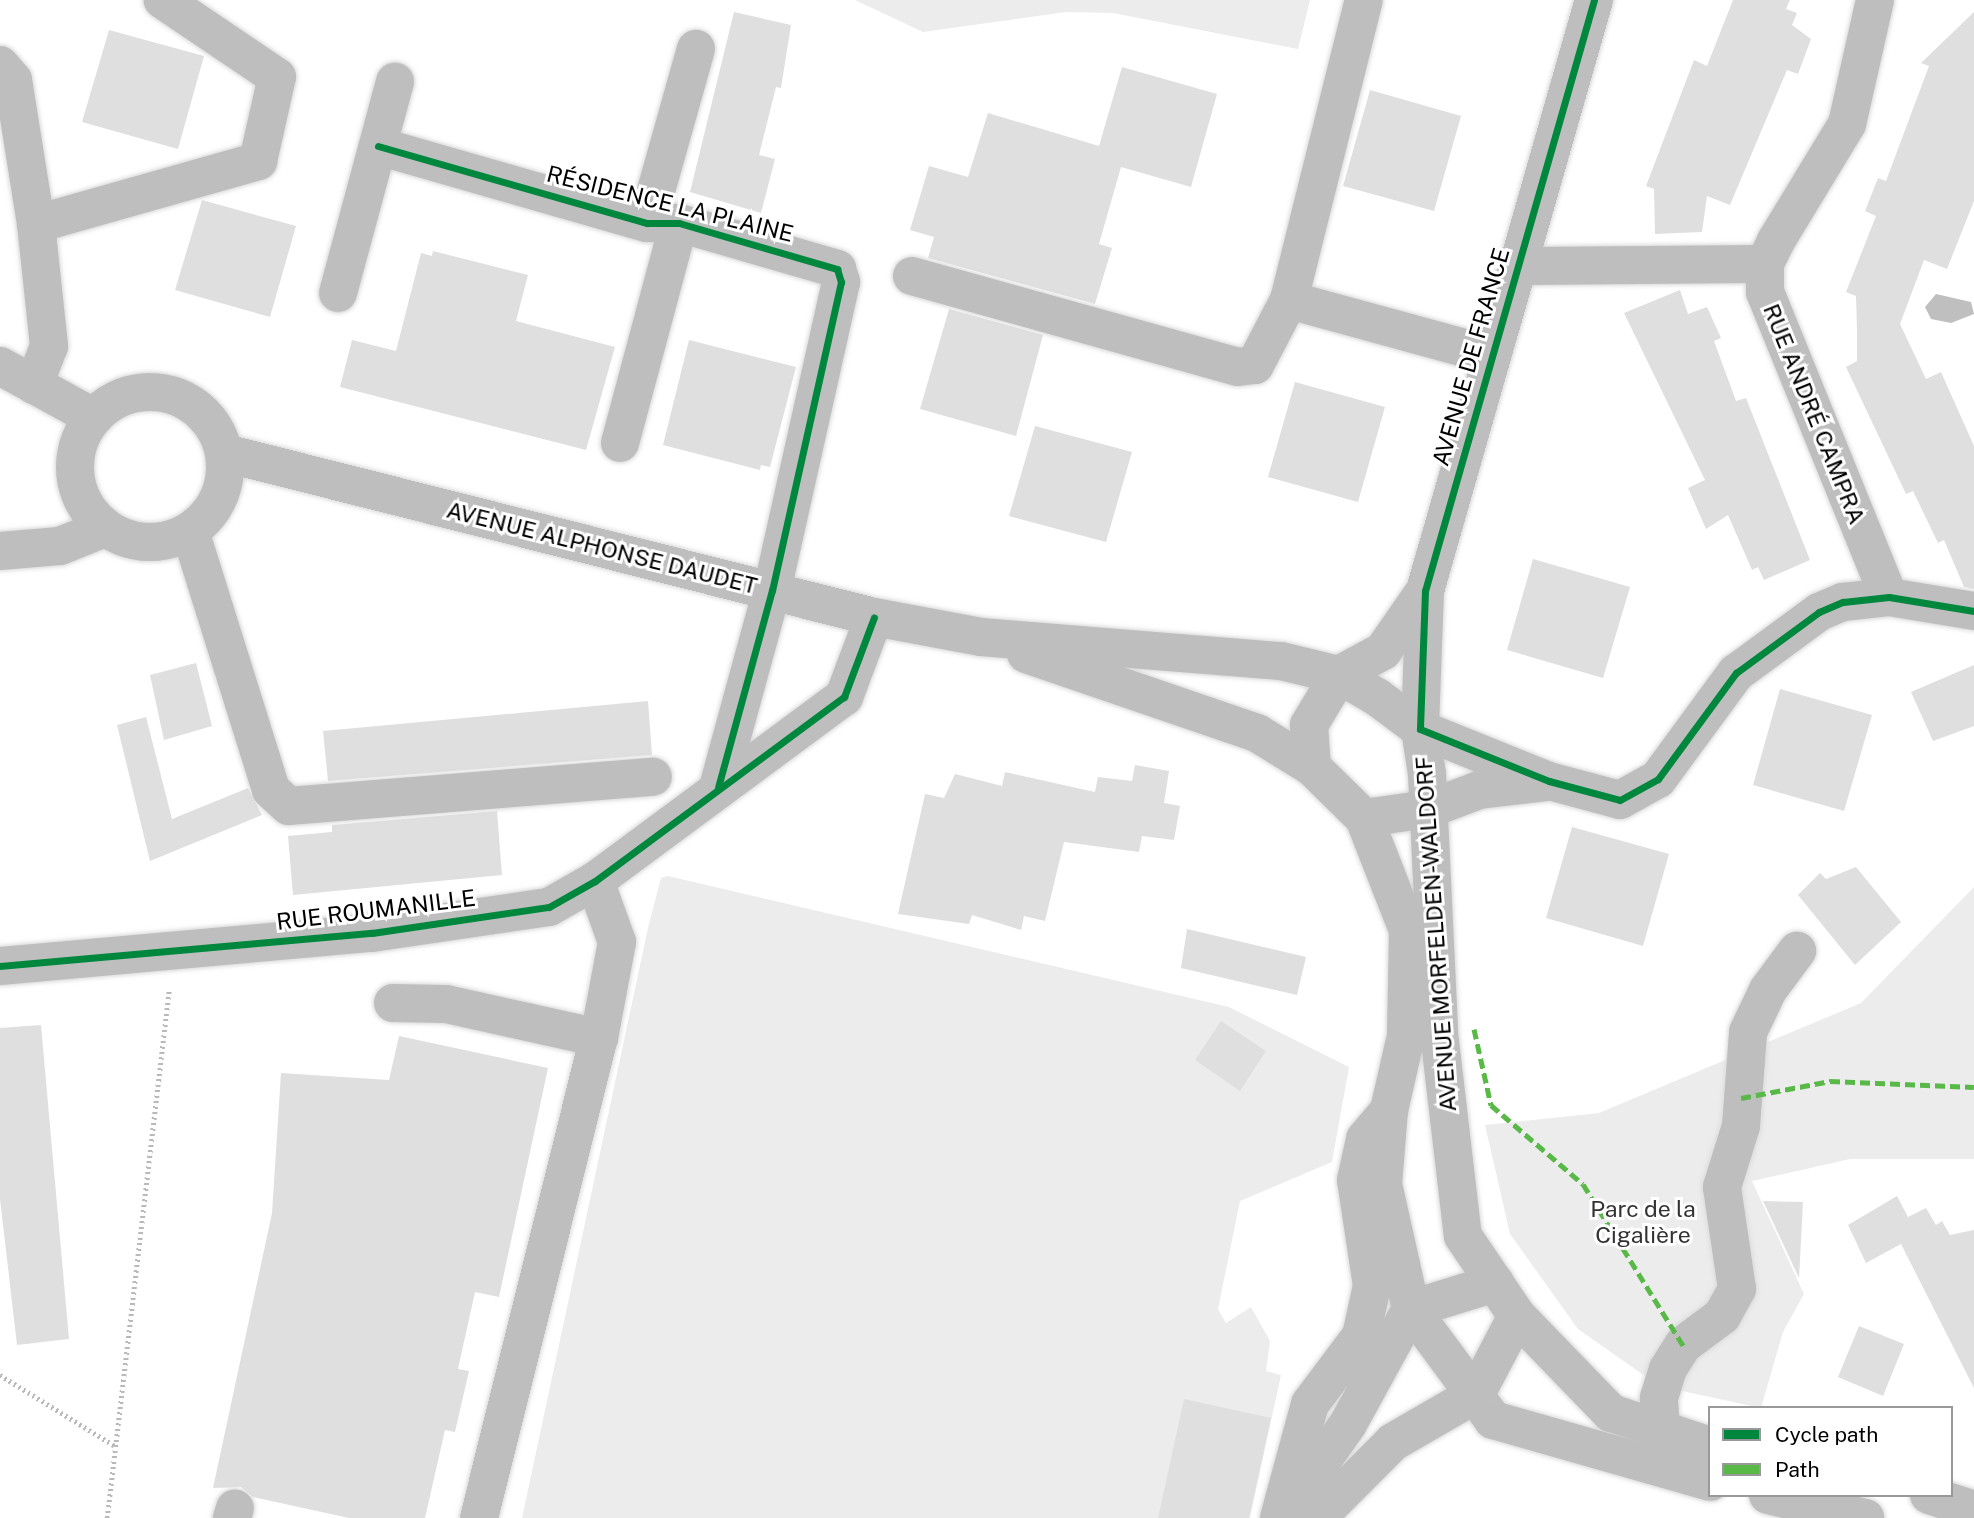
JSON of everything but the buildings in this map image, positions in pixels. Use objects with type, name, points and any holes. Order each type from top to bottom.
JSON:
[{"type":"street","points":[[36,224],[258,161],[276,77],[163,0]]},
{"type":"street","points":[[912,276],[1238,367],[1255,365],[1265,355],[1289,300],[1364,0]]},
{"type":"street","name":"AVENUE DE FRANCE","points":[[1420,729],[1425,591],[1490,355],[1594,0]]},
{"type":"street","points":[[1518,266],[1766,264],[1847,124],[1875,0]]},
{"type":"street","points":[[620,443],[696,49]]},
{"type":"street","points":[[0,65],[13,80],[36,224],[49,346],[34,385]]},
{"type":"street","points":[[338,293],[395,82]]},
{"type":"street","name":"RÉSIDENCE LA PLAINE","points":[[378,146],[663,223],[821,261],[837,269],[841,282],[772,590]]},
{"type":"street","name":"RUE ANDRÉ CAMPRA","points":[[1766,264],[1765,292],[1773,320],[1889,597]]},
{"type":"street","points":[[1289,300],[1490,355]]},
{"type":"street","points":[[0,366],[93,418]]},
{"type":"street","points":[[171,394],[206,416],[225,453],[220,498],[190,531],[147,543],[105,528],[88,510],[74,463],[80,438],[93,418],[128,395],[171,394]]},
{"type":"street","name":"AVENUE ALPHONSE DAUDET","points":[[225,453],[874,617],[981,637],[1281,662],[1339,675]]},
{"type":"street","points":[[0,551],[60,546],[105,528]]},
{"type":"street","points":[[190,531],[271,790],[289,806],[653,778]]},
{"type":"street","points":[[718,787],[772,590]]},
{"type":"street","name":"AVENUE DE FRANCE","points":[[1339,675],[1383,651],[1425,591]]},
{"type":"street","points":[[1420,729],[1549,781],[1599,798],[1620,800],[1638,793],[1658,779],[1736,673],[1765,649],[1843,602],[1889,597],[1974,611]]},
{"type":"street","name":"RUE ROUMANILLE","points":[[0,966],[372,933],[548,907],[595,881],[718,787],[779,749],[844,697],[874,617]]},
{"type":"street","name":"AVENUE ALPHONSE DAUDET","points":[[981,637],[1257,733],[1312,767]]},
{"type":"street","points":[[1312,767],[1308,725],[1339,675]]},
{"type":"street","name":"AVENUE MORFELDEN-WALDORF","points":[[1339,675],[1420,729],[1429,809],[1439,1032],[1463,1236],[1517,1316],[1611,1413],[1708,1445]]},
{"type":"street","name":"AVENUE MORFELDEN-WALDORF","points":[[1312,767],[1364,818],[1408,930],[1406,1036],[1389,1110],[1382,1184],[1411,1309],[1493,1420],[1708,1481]]},
{"type":"street","points":[[1364,818],[1429,809],[1479,790],[1549,781]]},
{"type":"street","points":[[480,1518],[599,1038],[617,942],[595,881]]},
{"type":"street","points":[[1661,1429],[1659,1398],[1668,1369],[1683,1345],[1721,1316],[1737,1289],[1722,1187],[1741,1126],[1748,1032],[1768,990],[1797,951]]},
{"type":"street","points":[[393,1003],[446,1004],[599,1038]]},
{"type":"street","points":[[1281,1518],[1310,1404],[1361,1336],[1372,1286],[1356,1180],[1365,1139],[1389,1110]]},
{"type":"street","points":[[1281,1518],[1348,1424],[1411,1309],[1495,1283]]},
{"type":"street","points":[[1372,1286],[1411,1309]]},
{"type":"street","points":[[1317,1518],[1393,1443],[1476,1394],[1517,1316]]},
{"type":"street","points":[[1776,1497],[1865,1518]]},
{"type":"street","points":[[1935,1497],[1974,1510]]},
{"type":"path","points":[[107,1518],[174,951]]},
{"type":"path","points":[[0,1376],[115,1446]]},
{"type":"green space","points":[[855,0],[1310,0],[1298,49],[1113,13],[1066,12],[923,32]]},
{"type":"green space","points":[[668,876],[1229,1007],[1349,1067],[1332,1162],[1240,1201],[1218,1309],[1226,1323],[1251,1307],[1270,1341],[1266,1371],[1281,1375],[1250,1518],[522,1518],[648,928],[661,878]]},
{"type":"green space","name":"Parc de la Cigalière","points":[[1974,887],[1974,1159],[1850,1159],[1752,1181],[1804,1294],[1783,1332],[1762,1406],[1659,1386],[1578,1329],[1510,1234],[1485,1125],[1599,1113],[1861,1003]]},
{"type":"shaded area","points":[[1936,294],[1971,302],[1974,314],[1951,323],[1931,319],[1925,307]]},
{"type":"marked path","points":[[1474,1029],[1491,1105],[1583,1184],[1683,1345]]},
{"type":"marked path","points":[[1741,1098],[1830,1081],[1974,1087]]},
{"type":"cycle path","points":[[1594,0],[1425,591],[1420,729],[1549,781],[1620,800],[1658,779],[1736,673],[1819,612],[1843,602],[1889,597],[1974,611]]},
{"type":"cycle path","points":[[378,146],[647,223],[679,223],[837,269],[841,282],[772,590],[718,787]]},
{"type":"cycle path","points":[[0,966],[372,933],[549,907],[595,881],[844,697],[874,617]]}]
